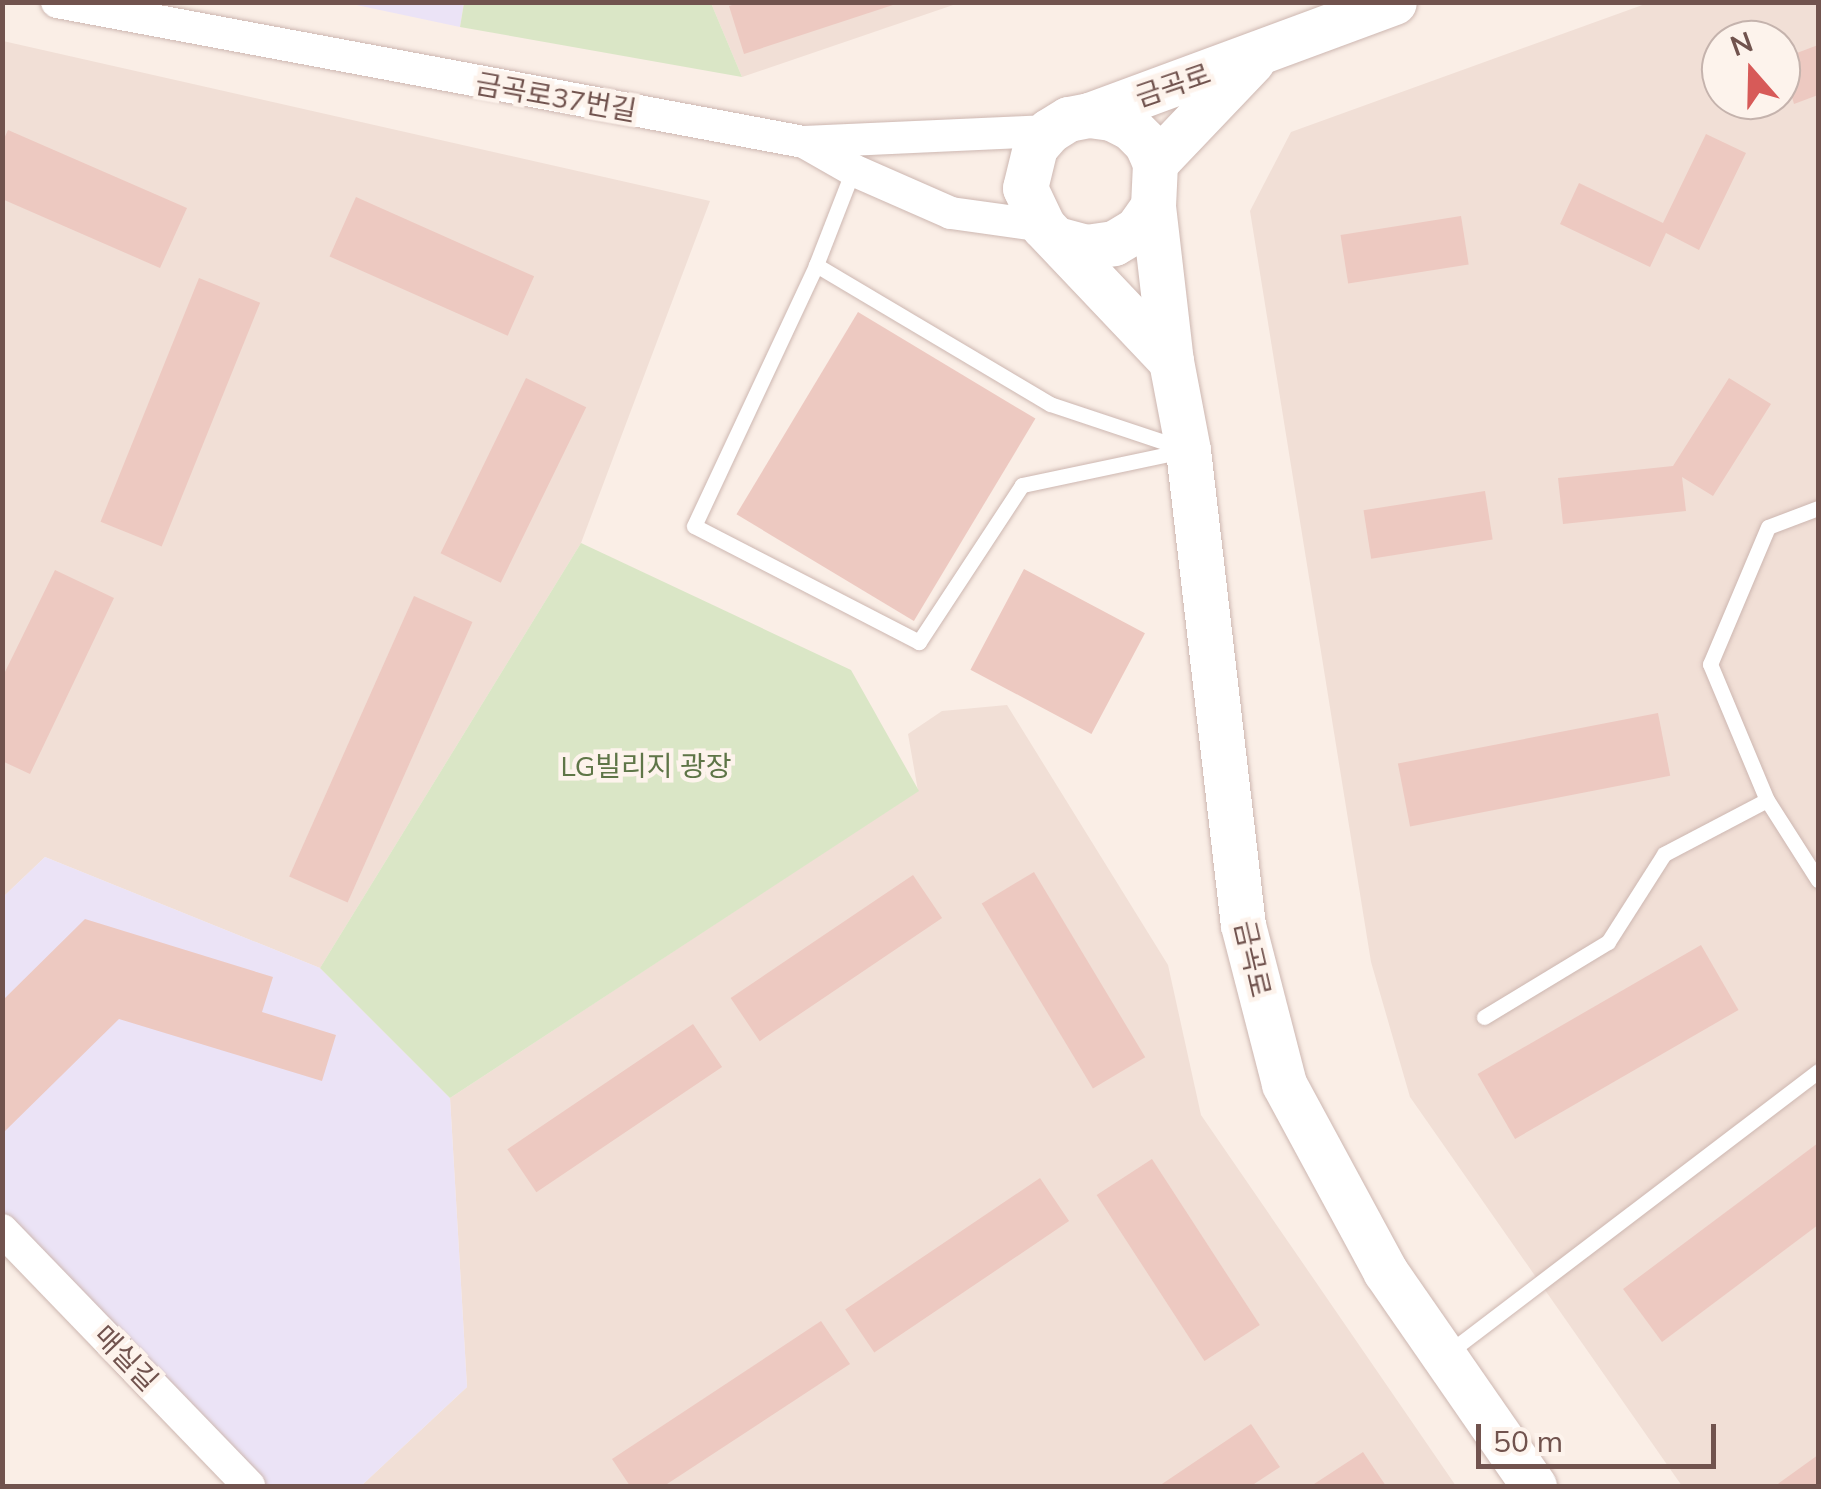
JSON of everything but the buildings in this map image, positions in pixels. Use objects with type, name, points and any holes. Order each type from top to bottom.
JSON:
[{"type":"main road","name":"금곡로","points":[[1069,123],[1394,2]]},
{"type":"main road","name":"금곡로","points":[[1256,56],[1154,185],[1171,361],[1188,450],[1243,925],[1284,1084],[1385,1270],[1534,1486]]},
{"type":"main road","points":[[1051,233],[1086,247],[1114,243],[1137,229],[1154,185],[1146,143],[1131,128],[1111,118],[1069,123],[1034,147],[1026,178],[1031,209],[1051,233],[1171,361]]},
{"type":"street","name":"금곡로37번길","points":[[57,2],[804,142],[853,170],[951,213],[1051,233]]},
{"type":"street","points":[[804,142],[1069,123]]},
{"type":"street","name":"매실길","points":[[2,1230],[249,1486]]},
{"type":"street","points":[[2,1253],[227,1486]]},
{"type":"lane","points":[[853,170],[816,265],[694,526],[919,642],[1022,485],[1188,450]]},
{"type":"lane","points":[[816,265],[1050,404],[1188,450]]},
{"type":"lane","points":[[1818,508],[1768,527],[1710,664],[1767,800],[1818,880]]},
{"type":"lane","points":[[1484,1017],[1608,942],[1664,854],[1767,800]]},
{"type":"lane","points":[[1444,1356],[1818,1071]]},
{"type":"shaded area","points":[[347,3],[464,3],[460,27]]},
{"type":"shaded area","points":[[711,3],[959,3],[742,77]]},
{"type":"shaded area","points":[[1648,3],[1818,3],[1818,1486],[1682,1486],[1410,1097],[1371,962],[1250,211],[1291,132]]},
{"type":"shaded area","points":[[3,41],[710,201],[581,543],[320,968],[45,857],[3,897]]},
{"type":"shaded area","points":[[1007,705],[1168,965],[1201,1115],[1456,1486],[361,1486],[467,1387],[450,1098],[918,791],[908,734],[942,711]]},
{"type":"shaded area","points":[[45,857],[320,968],[450,1098],[467,1387],[361,1486],[265,1486],[3,1213],[3,897]]},
{"type":"green space","points":[[464,3],[711,3],[742,77],[460,27]]},
{"type":"green space","name":"LG빌리지 광장","points":[[581,543],[851,670],[919,791],[450,1098],[320,968]]}]
